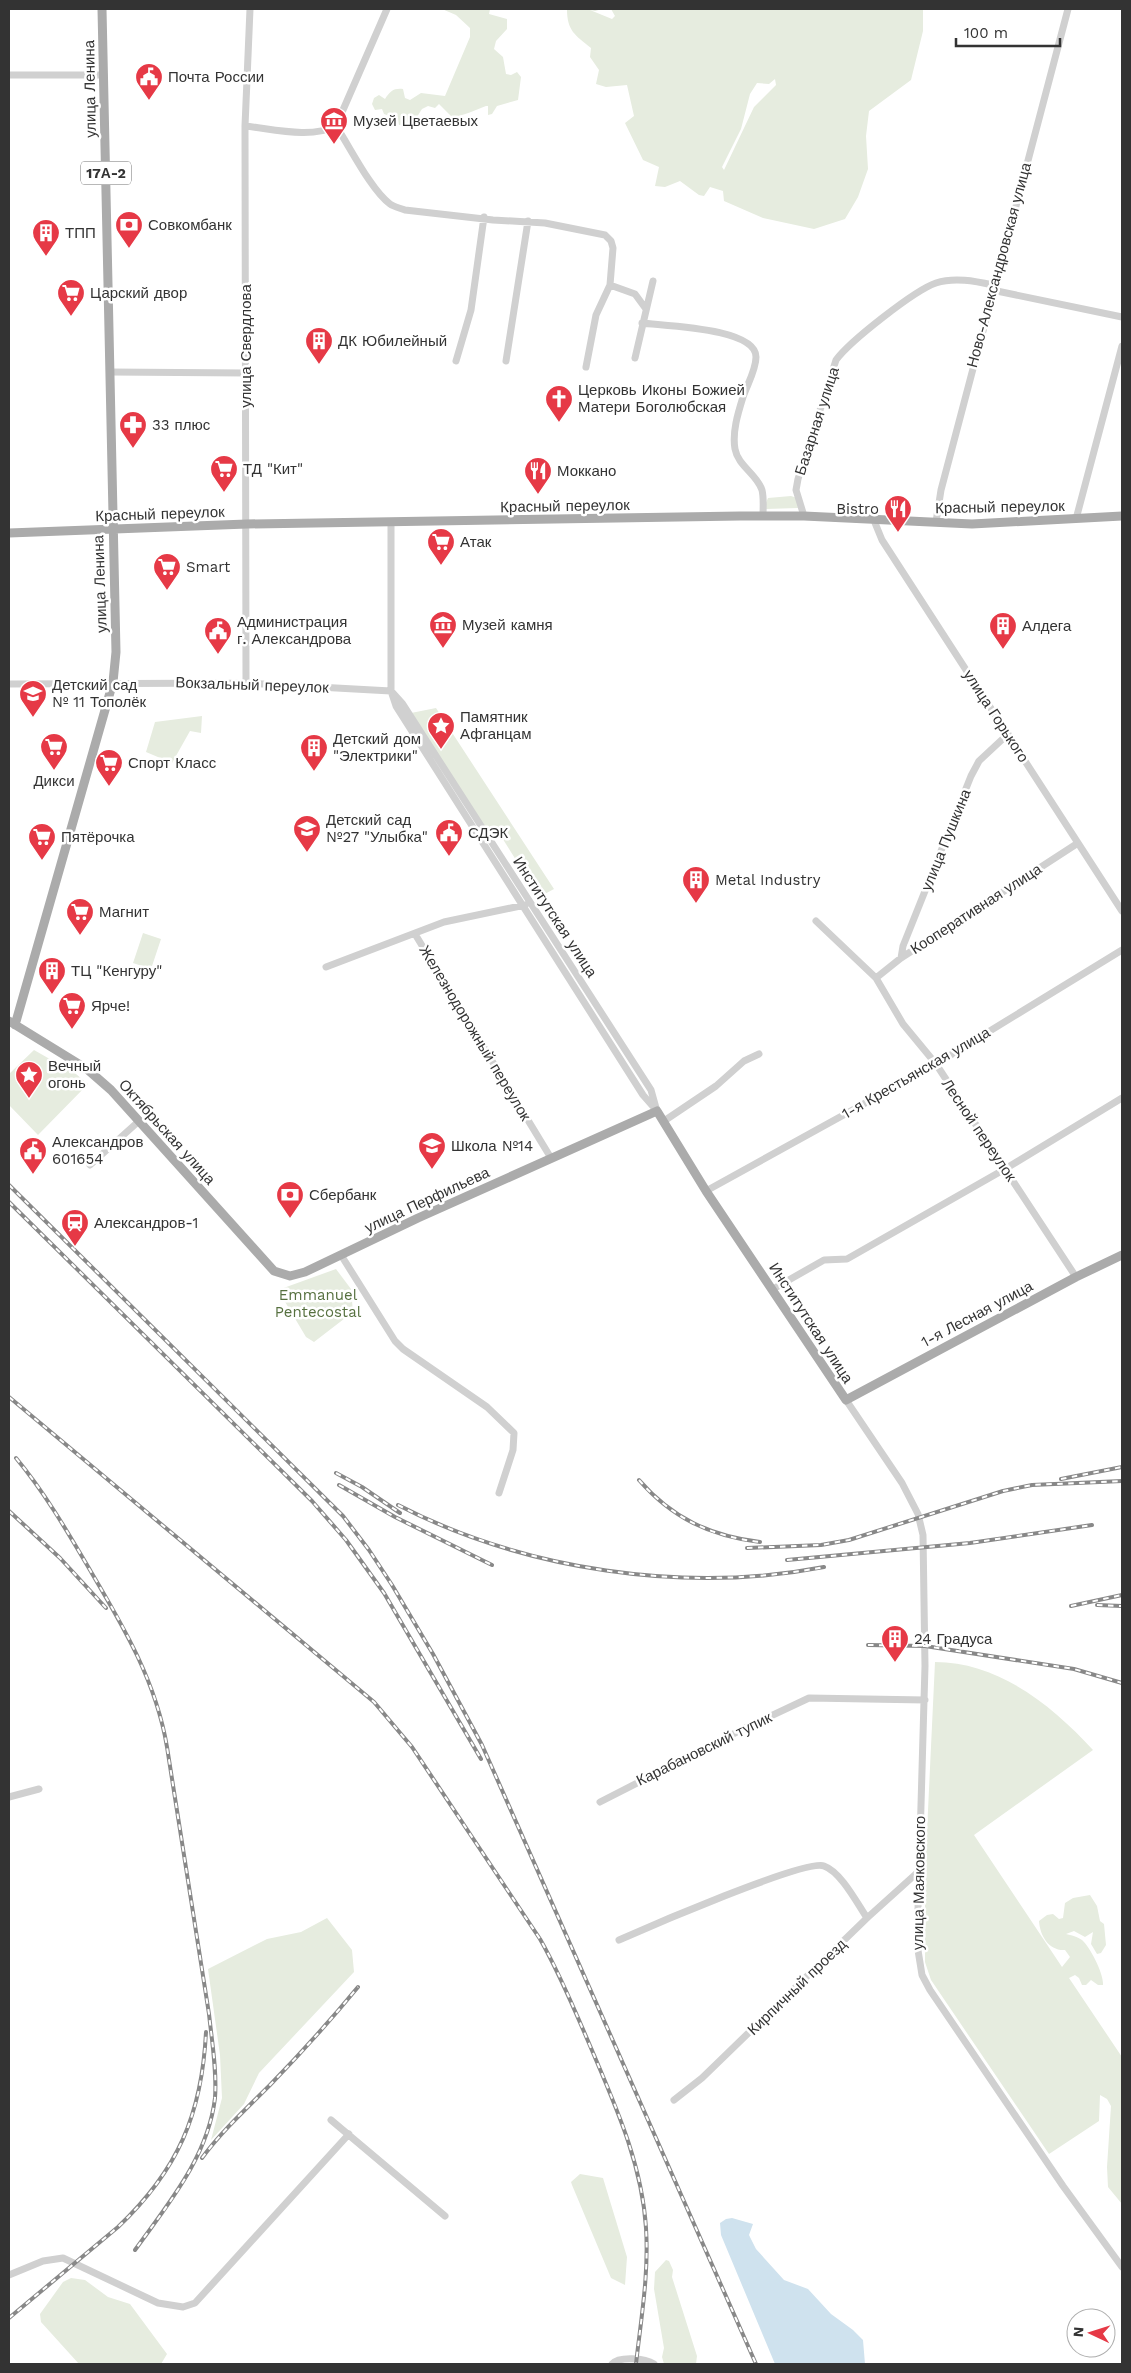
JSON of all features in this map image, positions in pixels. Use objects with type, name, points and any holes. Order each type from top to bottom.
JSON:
[{"type":"main road","name":"улица Ленина","points":[[12,1023],[113,682],[116,652],[102,9]]},
{"type":"main road","name":"Красный переулок","points":[[9,533],[247,524],[763,516],[873,518],[992,524],[1122,516]]},
{"type":"main road","name":"Октябрьская улица","points":[[12,1023],[87,1069],[111,1090],[274,1271],[290,1276]]},
{"type":"main road","name":"улица Перфильева","points":[[290,1276],[305,1272],[657,1111]]},
{"type":"main road","name":"Институтская улица","points":[[657,1111],[706,1191],[846,1400]]},
{"type":"main road","name":"1-я Лесная улица","points":[[846,1400],[1076,1277],[1122,1255]]},
{"type":"street","name":"улица Свердлова","points":[[246,682],[245,126],[250,9]]},
{"type":"street","points":[[245,126],[311,133],[324,132],[336,126],[387,9]]},
{"type":"street","name":"Ново-Александровская улица","points":[[936,522],[941,490],[993,287],[1068,9]]},
{"type":"street","points":[[9,76],[104,75]]},
{"type":"street","points":[[336,126],[367,175],[392,206],[405,210],[508,221],[528,221],[605,235],[611,241],[613,248],[610,285],[596,314],[586,367]]},
{"type":"street","points":[[456,361],[471,310],[484,217]]},
{"type":"street","points":[[506,361],[528,221]]},
{"type":"street","name":"Базарная улица","points":[[804,516],[796,490],[798,479],[836,360],[844,349],[898,306],[935,283],[969,280],[1122,317]]},
{"type":"street","points":[[634,358],[653,281]]},
{"type":"street","points":[[610,285],[635,294],[646,309]]},
{"type":"street","points":[[642,323],[704,330],[737,337],[746,341],[753,348],[756,356],[738,412],[735,448],[738,460],[762,489],[763,516]]},
{"type":"street","points":[[1076,519],[1122,346]]},
{"type":"street","points":[[110,372],[246,373]]},
{"type":"street","name":"улица Горького","points":[[873,518],[882,540],[1122,912]]},
{"type":"street","name":"Институтская улица","points":[[391,523],[391,691],[396,706],[592,1000],[650,1090],[657,1111]]},
{"type":"street","name":"Вокзальный переулок","points":[[9,684],[246,682],[391,691]]},
{"type":"street","name":"улица Пушкина","points":[[901,958],[903,946],[979,761],[1008,734]]},
{"type":"street","name":"Кооперативная улица","points":[[876,978],[901,958],[1078,844]]},
{"type":"street","points":[[326,967],[444,922],[527,905]]},
{"type":"street","name":"Институтская улица","points":[[527,905],[585,1004],[643,1095],[657,1111]]},
{"type":"street","name":"Лесной переулок","points":[[816,921],[876,978],[903,1024],[936,1064],[1076,1277]]},
{"type":"street","name":"Железнодорожный переулок","points":[[415,934],[551,1158]]},
{"type":"street","name":"1-я Крестьянская улица","points":[[706,1191],[936,1064],[1122,950]]},
{"type":"street","points":[[585,1004],[592,1000]]},
{"type":"street","points":[[664,1121],[716,1086],[744,1060],[759,1054]]},
{"type":"street","points":[[773,1289],[824,1260],[847,1259],[1005,1169],[1122,1098]]},
{"type":"street","points":[[90,1165],[139,1121]]},
{"type":"street","points":[[341,1255],[395,1341],[403,1350],[487,1407],[514,1432],[512,1450],[499,1493]]},
{"type":"street","name":"Институтская улица","points":[[846,1400],[902,1483],[910,1498],[918,1514],[925,1556]]},
{"type":"street","name":"улица Маяковского","points":[[925,1556],[924,1700],[918,1872],[918,1958],[930,1990],[1063,2186],[1122,2267]]},
{"type":"street","name":"Карабановский тупик","points":[[600,1802],[741,1730],[809,1698],[924,1700]]},
{"type":"street","points":[[9,1798],[39,1789]]},
{"type":"street","points":[[619,1940],[734,1892],[815,1864],[829,1868],[843,1883],[867,1918]]},
{"type":"street","name":"Кирпичный проезд","points":[[674,2100],[702,2078],[867,1918],[918,1872]]},
{"type":"street","points":[[332,2120],[445,2216]]},
{"type":"street","points":[[9,2275],[43,2261],[63,2258],[158,2303],[183,2307],[195,2303],[348,2134]]},
{"type":"street","points":[[612,2364],[618,2360],[647,2360],[654,2364]]},
{"type":"green space","points":[[442,9],[490,9],[489,14],[507,19],[507,29],[496,41],[494,49],[503,57],[506,74],[511,75],[517,72],[521,77],[518,100],[497,106],[492,114],[488,115],[488,106],[452,117],[439,104],[435,108],[428,106],[422,109],[413,123],[399,125],[398,119],[384,114],[382,109],[375,110],[372,104],[374,98],[379,95],[385,99],[392,91],[397,89],[403,89],[405,98],[410,100],[421,93],[445,96],[470,37],[470,28],[456,15]]},
{"type":"green space","points":[[567,9],[602,9],[590,10],[612,19],[615,16],[611,9],[923,9],[923,31],[911,80],[869,111],[866,136],[868,169],[858,197],[845,219],[814,229],[763,218],[724,201],[723,191],[710,187],[704,196],[699,195],[680,181],[665,187],[655,186],[659,167],[643,160],[625,123],[634,116],[627,85],[606,87],[596,84],[599,70],[590,57],[591,48],[580,40],[570,28]],"holes":[[[775,79],[776,85],[754,107],[724,170],[722,167],[741,129],[750,94],[757,83],[769,84]]]},
{"type":"green space","points":[[791,496],[797,498],[798,508],[766,509],[765,505],[768,498]]},
{"type":"green space","points":[[436,708],[554,889],[539,897],[496,828],[486,829],[411,713]]},
{"type":"green space","points":[[202,716],[201,733],[190,731],[172,763],[146,752],[155,722]]},
{"type":"green space","points":[[143,933],[161,939],[151,969],[133,963]]},
{"type":"green space","points":[[34,1050],[76,1074],[88,1084],[38,1135],[9,1105],[9,1074]]},
{"type":"green space","name":"Emmanuel Pentecostal","points":[[336,1269],[351,1289],[353,1312],[314,1342],[306,1337],[278,1290]]},
{"type":"green space","points":[[935,1662],[981,1669],[1022,1689],[1060,1717],[1093,1750],[974,1835],[1062,1967],[1070,1957],[1065,1950],[1054,1948],[1046,1941],[1041,1932],[1039,1921],[1047,1915],[1053,1914],[1059,1919],[1063,1918],[1065,1903],[1073,1898],[1090,1895],[1097,1906],[1100,1921],[1104,1924],[1106,1945],[1101,1953],[1097,1954],[1091,1944],[1093,1932],[1085,1937],[1074,1931],[1066,1934],[1079,1938],[1085,1943],[1099,1968],[1103,1985],[1098,1985],[1091,1980],[1086,1985],[1082,1985],[1079,1978],[1075,1975],[1069,1978],[1122,2057],[1122,2204],[1108,2187],[1107,2167],[1111,2106],[1107,2099],[1100,2095],[1099,2121],[1049,2154],[931,1980],[925,1962],[925,1874]]},
{"type":"green space","points":[[327,1918],[352,1950],[354,1972],[259,2073],[244,2104],[211,2140],[222,2098],[220,2055],[208,1969],[267,1939],[301,1932]]},
{"type":"green space","points":[[580,2174],[603,2178],[627,2257],[625,2285],[611,2278],[572,2185],[571,2182]]},
{"type":"green space","points":[[666,2260],[669,2261],[673,2270],[672,2277],[697,2356],[696,2364],[664,2364],[662,2357],[664,2348],[654,2289],[655,2272]]},
{"type":"green space","points":[[71,2278],[85,2280],[108,2297],[130,2304],[167,2354],[161,2364],[79,2364],[41,2322],[40,2314],[63,2282]]},
{"type":"water","points":[[732,2218],[753,2224],[749,2235],[756,2249],[784,2280],[808,2289],[831,2314],[863,2340],[865,2364],[775,2364],[721,2235],[720,2223]]},
{"type":"railway","points":[[9,1185],[343,1516],[369,1550],[392,1585],[433,1654],[482,1745],[756,2364]]},
{"type":"railway","points":[[9,1202],[312,1501],[346,1540],[384,1593],[481,1759]]},
{"type":"railway","points":[[9,1397],[374,1702],[412,1747],[540,1939],[567,1993],[610,2092],[626,2136],[639,2181],[644,2204],[647,2245],[644,2296],[636,2364]]},
{"type":"railway","points":[[16,1458],[55,1512],[102,1591],[137,1655],[155,1699],[167,1747],[209,2014],[215,2077],[215,2098],[211,2120],[204,2140],[185,2179],[135,2250]]},
{"type":"railway","points":[[1061,1479],[1122,1467]]},
{"type":"railway","points":[[336,1473],[362,1487],[400,1513]]},
{"type":"railway","points":[[639,1480],[665,1505],[693,1523],[725,1535],[760,1542]]},
{"type":"railway","points":[[747,1548],[821,1545],[849,1540],[1003,1491],[1032,1485],[1122,1481]]},
{"type":"railway","points":[[339,1485],[395,1517],[492,1565]]},
{"type":"railway","points":[[398,1505],[447,1527],[498,1546],[552,1560],[606,1570],[661,1576],[717,1578],[771,1575],[824,1567]]},
{"type":"railway","points":[[9,1511],[60,1558],[106,1608]]},
{"type":"railway","points":[[787,1560],[970,1543],[1092,1525]]},
{"type":"railway","points":[[1071,1606],[1122,1595]]},
{"type":"railway","points":[[1097,1605],[1122,1606]]},
{"type":"railway","points":[[868,1645],[925,1646],[1074,1669],[1122,1683]]},
{"type":"railway","points":[[202,2158],[226,2129],[304,2049],[358,1987]]},
{"type":"railway","points":[[9,2318],[118,2227],[139,2206],[156,2184],[171,2162],[183,2139],[192,2115],[204,2062],[206,2032]]},
{"type":"place","name":"Почта России","points":[[149,101]]},
{"type":"place","name":"Музей Цветаевых","points":[[334,145]]},
{"type":"place","name":"Совкомбанк","points":[[129,249]]},
{"type":"place","name":"ТПП","points":[[46,257]]},
{"type":"place","name":"Царский двор","points":[[71,317]]},
{"type":"place","name":"ДК Юбилейный","points":[[319,365]]},
{"type":"place","name":"Церковь Иконы Божией Матери Боголюбская","points":[[559,423]]},
{"type":"place","name":"33 плюс","points":[[133,449]]},
{"type":"place","name":"ТД \"Кит\"","points":[[224,493]]},
{"type":"place","name":"Моккано","points":[[538,495]]},
{"type":"place","name":"Bistro","points":[[898,533]]},
{"type":"place","name":"Атак","points":[[441,566]]},
{"type":"place","name":"Smart","points":[[167,591]]},
{"type":"place","name":"Музей камня","points":[[443,649]]},
{"type":"place","name":"Алдега","points":[[1003,650]]},
{"type":"place","name":"Администрация г. Александрова","points":[[218,655]]},
{"type":"place","name":"Детский сад № 11 Тополёк","points":[[33,718]]},
{"type":"place","name":"Памятник Афганцам","points":[[441,750]]},
{"type":"place","name":"Дикси","points":[[54,771]]},
{"type":"place","name":"Детский дом \"Электрики\"","points":[[314,772]]},
{"type":"place","name":"Спорт Класс","points":[[109,787]]},
{"type":"place","name":"Детский сад №27 \"Улыбка\"","points":[[307,853]]},
{"type":"place","name":"СДЭК","points":[[449,857]]},
{"type":"place","name":"Пятёрочка","points":[[42,861]]},
{"type":"place","name":"Metal Industry","points":[[696,904]]},
{"type":"place","name":"Магнит","points":[[80,936]]},
{"type":"place","name":"ТЦ \"Кенгуру\"","points":[[52,995]]},
{"type":"place","name":"Ярче!","points":[[72,1030]]},
{"type":"place","name":"Вечный огонь","points":[[29,1099]]},
{"type":"place","name":"Школа №14","points":[[432,1170]]},
{"type":"place","name":"Александров 601654","points":[[33,1175]]},
{"type":"place","name":"Сбербанк","points":[[290,1219]]},
{"type":"place","name":"Александров-1","points":[[75,1247]]},
{"type":"place","name":"24 Градуса","points":[[895,1663]]}]
